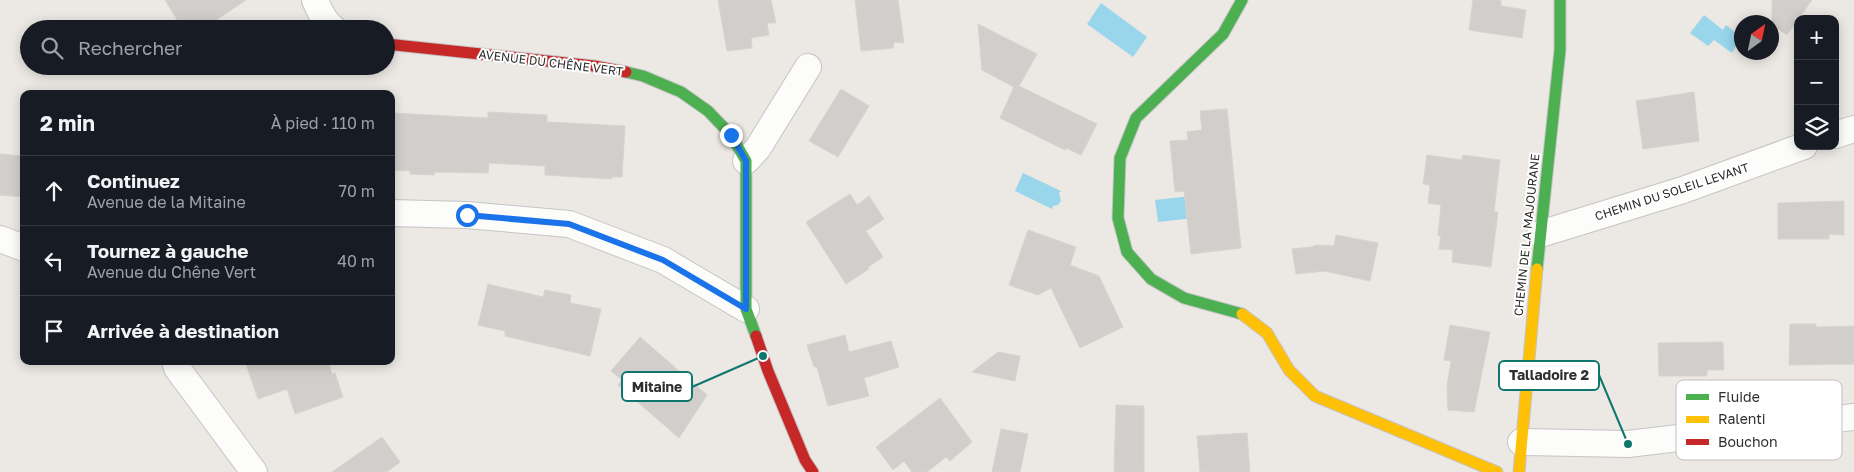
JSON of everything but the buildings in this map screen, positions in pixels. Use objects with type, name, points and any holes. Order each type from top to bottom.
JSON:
[{"type":"street","points":[[315,0],[326,20]]},
{"type":"street","points":[[1242,0],[1223,34],[1136,118],[1120,158],[1118,218],[1127,252],[1151,279],[1184,298],[1244,315],[1268,333],[1289,370],[1315,396],[1497,472]]},
{"type":"street","name":"CHEMIN DE LA MAJOURANE","points":[[1519,472],[1540,234],[1560,50],[1560,0]]},
{"type":"street","name":"AVENUE DU CHÊNE VERT","points":[[395,45],[594,66],[643,76],[681,92],[708,111],[731,135],[746,161],[746,309],[772,380],[806,460],[813,472]]},
{"type":"street","points":[[746,161],[758,148],[808,67]]},
{"type":"street","points":[[1839,134],[1854,129]]},
{"type":"street","name":"CHEMIN DU SOLEIL LEVANT","points":[[1540,234],[1683,190],[1794,150]]},
{"type":"street","points":[[395,213],[467,215],[569,224],[663,260],[746,309]]},
{"type":"street","points":[[0,238],[20,246]]},
{"type":"street","points":[[176,365],[254,472]]},
{"type":"street","points":[[1521,442],[1628,444],[1676,438]]},
{"type":"water","points":[[1101,3],[1147,37],[1133,57],[1087,24]]},
{"type":"water","points":[[1704,15],[1723,30],[1726,25],[1734,31],[1734,49],[1732,53],[1714,40],[1708,46],[1690,33]]},
{"type":"water","points":[[1023,173],[1061,191],[1059,193],[1061,201],[1058,205],[1053,206],[1052,209],[1015,191]]},
{"type":"water","points":[[1201,195],[1203,217],[1158,222],[1155,200]]},
{"type":"traffic: fast","points":[[1242,0],[1223,34],[1136,118],[1120,158],[1118,218],[1127,252],[1151,279],[1184,298],[1242,314]]},
{"type":"traffic: fast","points":[[1537,269],[1560,50],[1560,0]]},
{"type":"traffic: fast","points":[[626,72],[643,76],[681,92],[708,111],[731,135],[746,161],[746,309],[756,336]]},
{"type":"traffic: slow","points":[[1519,472],[1537,269]]},
{"type":"traffic: slow","points":[[1242,314],[1267,333],[1289,370],[1315,396],[1497,472]]},
{"type":"traffic: jam","points":[[395,45],[594,66],[626,72]]},
{"type":"traffic: jam","points":[[756,336],[768,371],[805,460],[813,472]]},
{"type":"place","name":"Mitaine","points":[[763,356]]},
{"type":"place","name":"Talladoire 2","points":[[1628,444]]},
{"type":"route","points":[[467,215],[569,224],[663,260],[746,309],[746,161],[731,135]]}]
